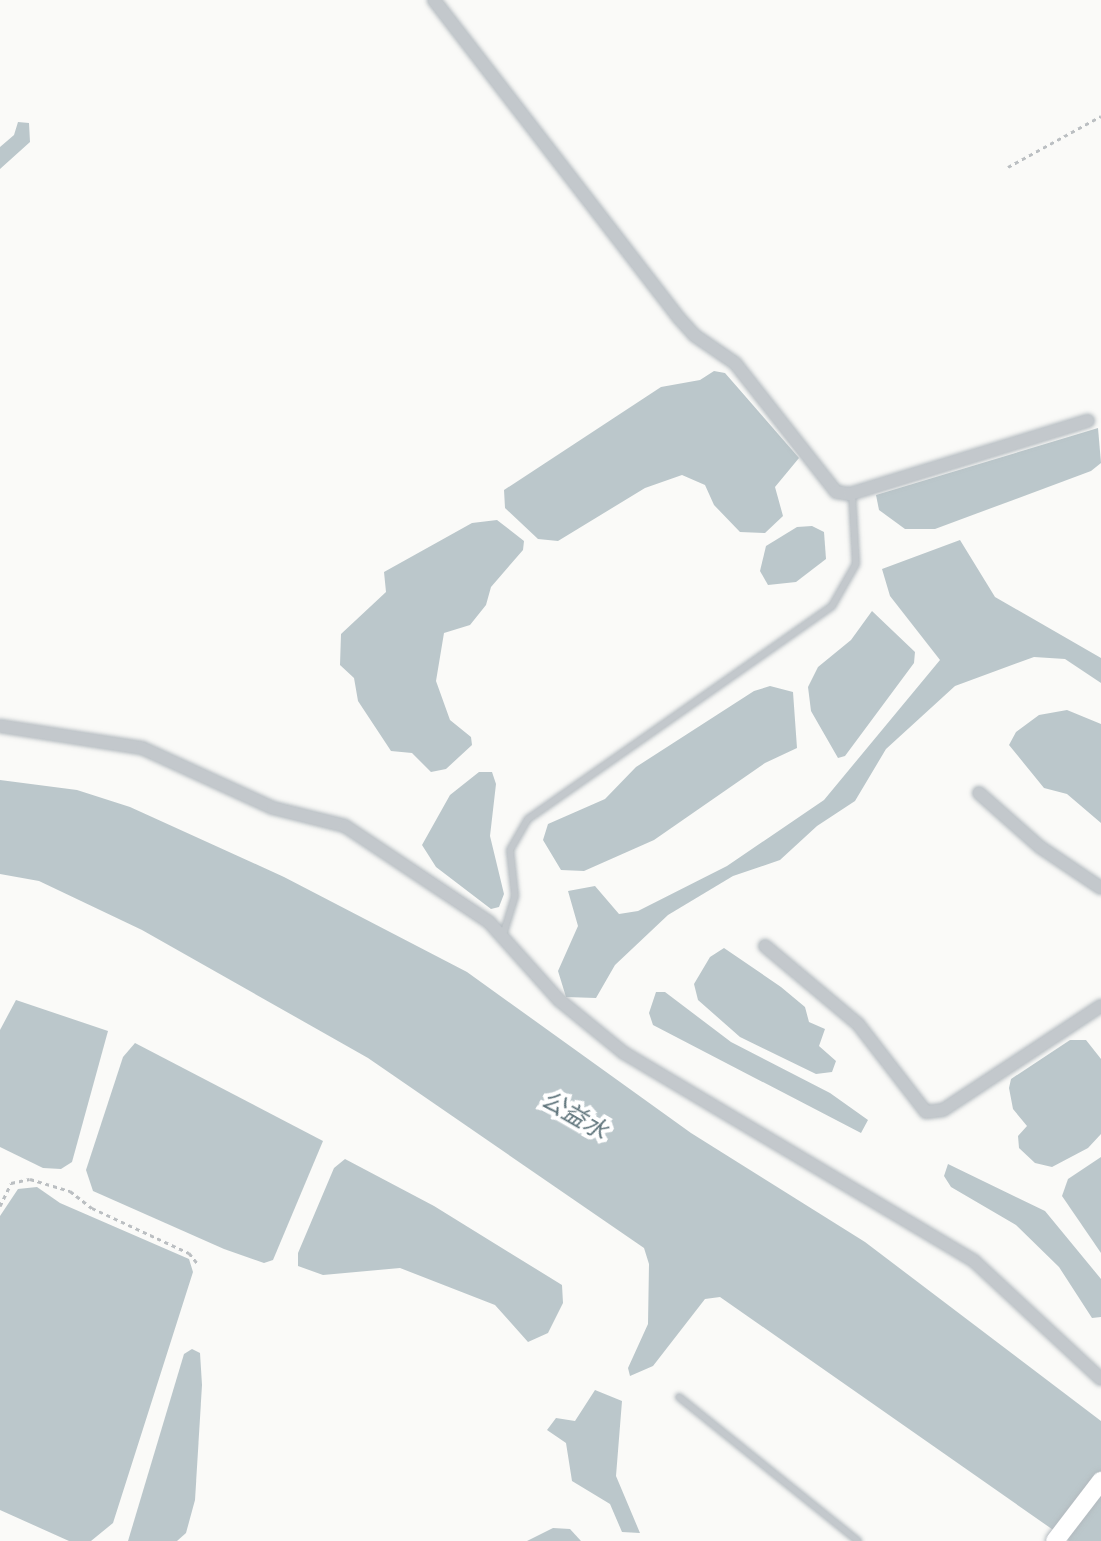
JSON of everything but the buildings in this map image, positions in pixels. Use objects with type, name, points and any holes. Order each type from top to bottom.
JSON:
[{"type":"street","points":[[434,0],[678,317],[694,335],[735,363],[830,488],[852,493],[1088,421]]},
{"type":"street","points":[[0,726],[142,748],[273,808],[345,826],[503,935],[559,1000],[616,1047],[974,1261],[1101,1379]]},
{"type":"street","points":[[979,793],[1040,847],[1101,888]]},
{"type":"street","points":[[765,946],[858,1024],[926,1112],[943,1110],[1101,1006]]},
{"type":"street","points":[[1055,1541],[1101,1481]]},
{"type":"lane","points":[[503,935],[515,896],[510,850],[528,819],[832,606],[856,564],[852,493]]},
{"type":"lane","points":[[679,1397],[858,1541]]},
{"type":"path","points":[[1008,167],[1101,116]]},
{"type":"path","points":[[0,1206],[11,1183],[30,1179],[70,1191],[92,1208],[189,1253],[197,1263]]},
{"type":"water","points":[[18,122],[29,123],[30,142],[0,169],[0,147],[14,135]]},
{"type":"water","points":[[714,371],[725,373],[799,458],[775,487],[783,516],[765,533],[740,532],[714,505],[705,485],[682,475],[645,488],[558,541],[538,539],[505,508],[504,490],[661,387],[700,380]]},
{"type":"water","points":[[1098,428],[1101,463],[1091,471],[935,529],[905,529],[879,510],[876,495]]},
{"type":"water","points":[[497,520],[524,541],[523,550],[491,587],[486,605],[470,625],[444,633],[436,681],[450,720],[471,737],[472,745],[446,769],[431,772],[412,753],[391,751],[358,701],[354,678],[340,665],[341,634],[386,592],[384,572],[472,523]]},
{"type":"water","points":[[812,526],[824,532],[826,559],[796,582],[768,585],[760,571],[766,546],[797,527]]},
{"type":"water","points":[[960,540],[995,597],[1101,658],[1101,683],[1065,659],[1034,657],[955,686],[886,749],[855,801],[817,826],[780,860],[733,876],[668,915],[615,965],[596,998],[566,997],[558,971],[578,926],[568,891],[595,886],[619,914],[638,911],[727,866],[824,800],[940,660],[890,596],[882,569]]},
{"type":"water","points":[[872,611],[915,652],[914,663],[845,756],[838,758],[811,711],[808,687],[818,667],[851,640]]},
{"type":"water","points":[[770,686],[793,692],[797,748],[765,763],[654,840],[584,871],[561,870],[543,840],[548,824],[605,799],[636,767],[754,691]]},
{"type":"water","points":[[1067,710],[1101,724],[1101,823],[1067,794],[1044,788],[1009,745],[1016,732],[1039,715]]},
{"type":"water","points":[[479,772],[492,772],[496,784],[490,836],[504,894],[499,907],[491,909],[436,867],[422,845],[450,795]]},
{"type":"water","name":"公益水","points":[[0,780],[77,790],[130,807],[284,877],[467,972],[691,1133],[865,1242],[1101,1421],[1101,1541],[1069,1541],[720,1297],[705,1299],[653,1366],[630,1376],[628,1368],[648,1324],[649,1264],[644,1248],[368,1058],[142,930],[39,881],[0,874]]},
{"type":"water","points":[[724,948],[781,987],[805,1007],[809,1022],[825,1029],[819,1046],[836,1061],[832,1072],[816,1074],[740,1037],[698,1000],[694,984],[710,957]]},
{"type":"water","points":[[656,992],[665,992],[731,1042],[830,1093],[868,1120],[861,1133],[653,1025],[649,1013]]},
{"type":"water","points":[[16,1000],[108,1031],[72,1162],[61,1169],[43,1168],[0,1147],[0,1030]]},
{"type":"water","points":[[1070,1040],[1086,1040],[1101,1059],[1101,1134],[1088,1148],[1052,1167],[1035,1163],[1019,1148],[1018,1136],[1027,1126],[1013,1109],[1009,1088],[1011,1079]]},
{"type":"water","points":[[135,1043],[323,1141],[273,1260],[264,1263],[224,1249],[93,1191],[86,1170],[123,1057]]},
{"type":"water","points":[[1101,1157],[1101,1253],[1062,1196],[1068,1179]]},
{"type":"water","points":[[345,1159],[434,1206],[562,1285],[563,1303],[548,1333],[528,1342],[495,1305],[400,1268],[323,1275],[298,1266],[298,1253],[334,1168]]},
{"type":"water","points":[[948,1164],[1045,1211],[1101,1279],[1101,1317],[1092,1318],[1059,1267],[1016,1225],[951,1187],[944,1176]]},
{"type":"water","points":[[37,1187],[60,1203],[189,1259],[193,1272],[113,1523],[91,1541],[69,1541],[0,1510],[0,1216],[18,1189]]},
{"type":"water","points":[[192,1349],[200,1353],[202,1385],[195,1500],[186,1533],[177,1541],[128,1541],[184,1354]]},
{"type":"water","points":[[595,1390],[622,1401],[616,1476],[640,1533],[622,1532],[610,1504],[572,1481],[566,1443],[547,1430],[556,1418],[575,1421]]},
{"type":"water","points":[[553,1528],[570,1529],[581,1541],[527,1541]]}]
